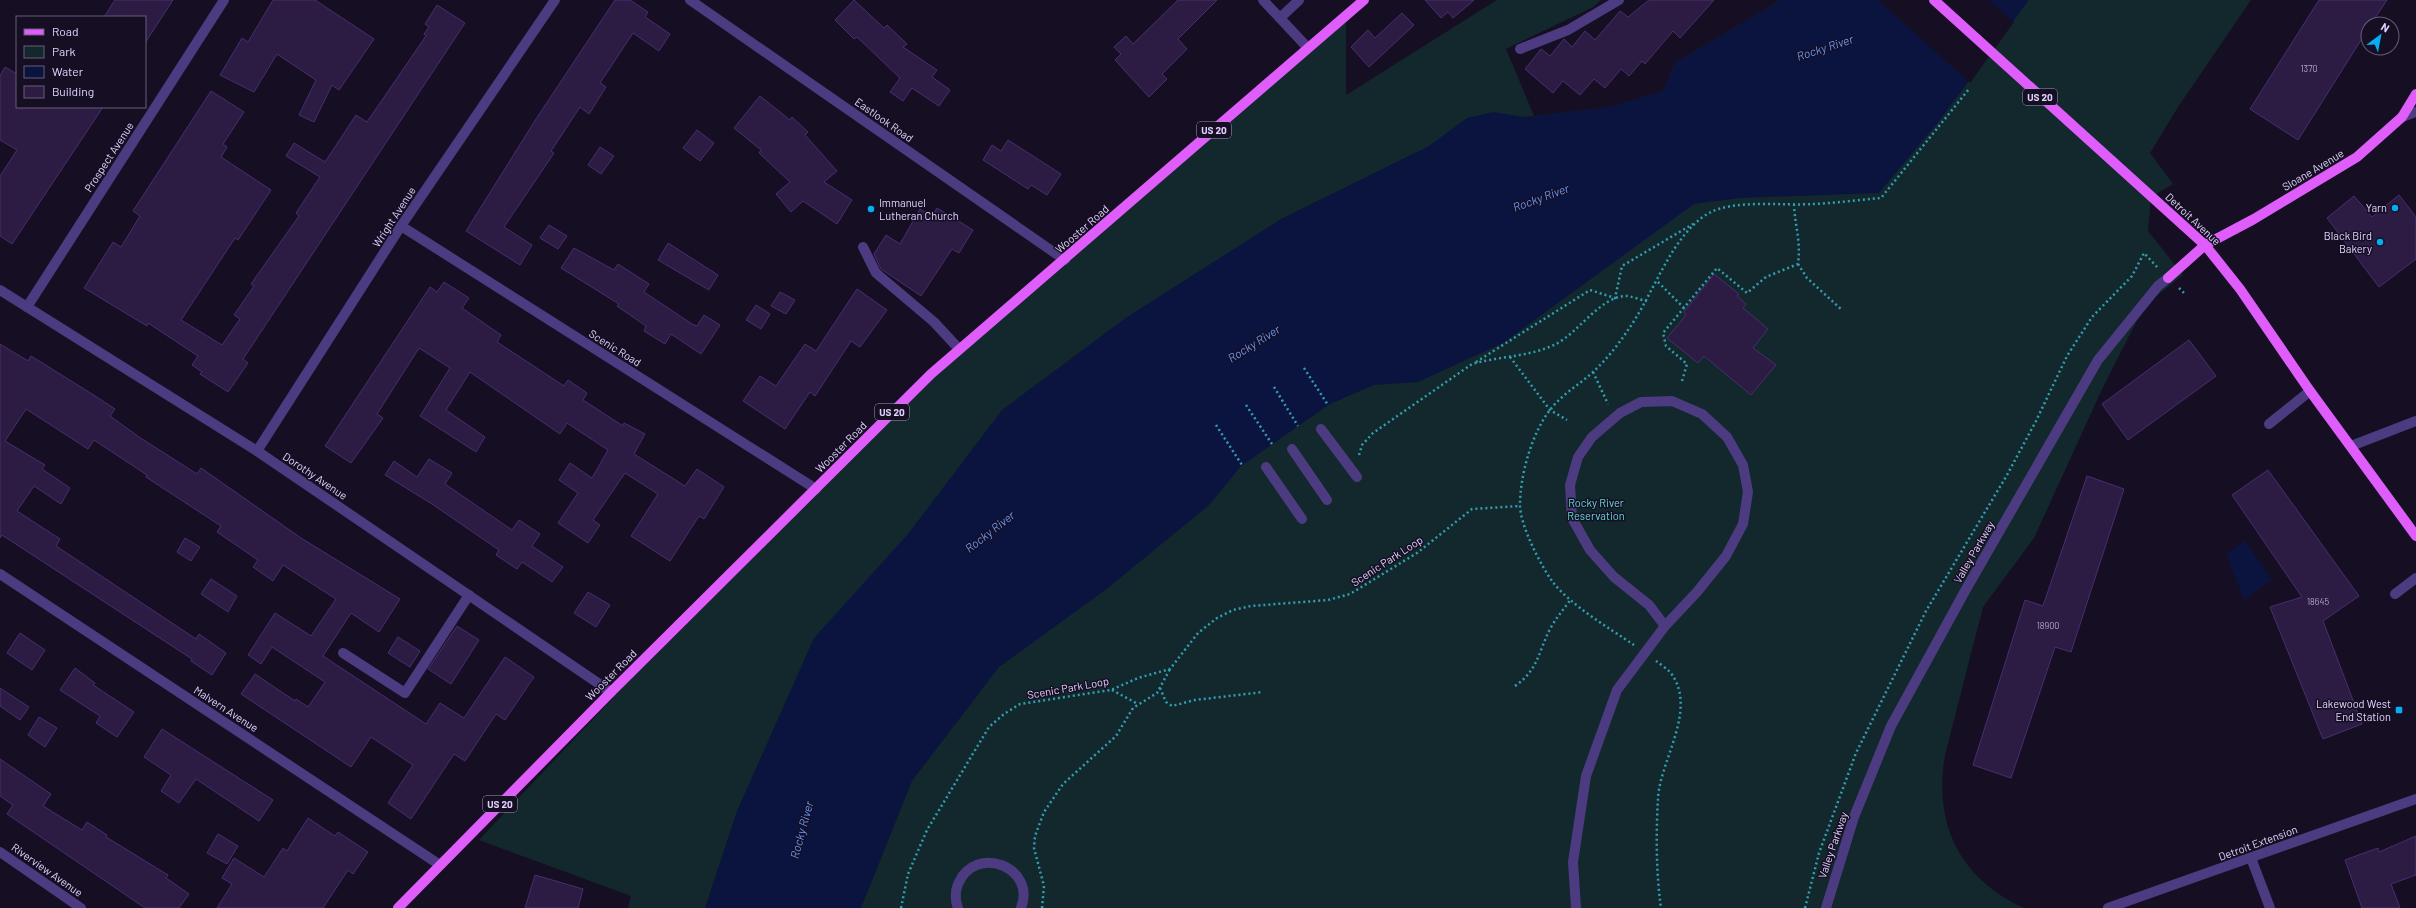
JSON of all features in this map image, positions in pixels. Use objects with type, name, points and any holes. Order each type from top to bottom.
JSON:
[{"type":"main road","name":"Wooster Road","points":[[398,908],[611,692],[931,374],[1065,260],[1364,0]]},
{"type":"main road","name":"Detroit Avenue","points":[[1934,0],[2205,245],[2240,289],[2310,391],[2416,536]]},
{"type":"main road","name":"Sloane Avenue","points":[[2205,245],[2254,219],[2357,157],[2402,117],[2416,94]]},
{"type":"main road","name":"Valley Parkway","points":[[2168,278],[2205,245]]},
{"type":"street","name":"Prospect Avenue","points":[[27,307],[224,0]]},
{"type":"street","name":"Wright Avenue","points":[[257,451],[401,226],[555,0]]},
{"type":"street","name":"Eastlook Road","points":[[690,0],[1065,260]]},
{"type":"street","points":[[1264,0],[1308,48]]},
{"type":"street","points":[[1280,18],[1299,0]]},
{"type":"street","points":[[1520,49],[1568,30],[1619,0]]},
{"type":"street","points":[[2402,117],[2416,112]]},
{"type":"street","name":"Scenic Road","points":[[401,226],[816,489]]},
{"type":"street","points":[[863,247],[876,273],[934,322],[960,349]]},
{"type":"street","name":"Valley Parkway","points":[[1826,908],[1854,817],[1891,726],[1965,591],[2098,360],[2158,286],[2168,278]]},
{"type":"street","name":"Dorothy Avenue","points":[[0,290],[257,451],[611,692]]},
{"type":"street","points":[[2268,424],[2310,391]]},
{"type":"street","points":[[1576,908],[1573,862],[1586,776],[1617,690],[1665,626],[1697,592],[1726,556],[1743,524],[1748,492],[1743,465],[1727,437],[1702,414],[1672,401],[1641,402],[1615,417],[1592,437],[1578,457],[1570,485],[1572,518],[1590,550],[1614,577],[1649,605],[1665,626]]},
{"type":"street","points":[[2350,446],[2416,421]]},
{"type":"street","points":[[1321,429],[1356,477]]},
{"type":"street","points":[[1292,449],[1327,500]]},
{"type":"street","points":[[1266,467],[1302,520]]},
{"type":"street","name":"Malvern Avenue","points":[[0,574],[440,864]]},
{"type":"street","points":[[2394,594],[2416,578]]},
{"type":"street","points":[[343,653],[405,693],[469,595]]},
{"type":"street","name":"Detroit Extension","points":[[2108,908],[2416,799]]},
{"type":"street","name":"Riverview Avenue","points":[[0,852],[81,908]]},
{"type":"street","points":[[2251,858],[2270,908]]},
{"type":"street","points":[[958,908],[956,890],[961,876],[973,866],[988,861],[1003,864],[1015,872],[1023,886],[1024,901],[1022,908]]},
{"type":"path","points":[[1615,298],[1622,266],[1711,212],[1733,206],[1794,205],[1881,198],[1969,90]]},
{"type":"path","points":[[1794,205],[1799,241],[1798,264],[1807,278],[1842,310]]},
{"type":"path","points":[[1550,410],[1565,393],[1593,372],[1629,330],[1658,282],[1674,248],[1694,223]]},
{"type":"path","points":[[1682,381],[1687,364],[1666,346],[1663,334],[1716,268],[1746,293],[1766,277],[1798,264]]},
{"type":"path","points":[[1658,282],[1684,308]]},
{"type":"path","points":[[1358,460],[1362,445],[1373,433],[1472,364],[1590,290],[1615,298]]},
{"type":"path","points":[[1472,364],[1538,352],[1557,344],[1575,331],[1605,303],[1615,298],[1626,296],[1647,301]]},
{"type":"path","points":[[1510,356],[1550,410],[1567,420]]},
{"type":"path","points":[[1304,368],[1328,406]]},
{"type":"path","points":[[1593,372],[1615,417]]},
{"type":"path","points":[[1274,387],[1298,426]]},
{"type":"path","points":[[1246,405],[1272,444]]},
{"type":"path","name":"Scenic Park Loop","points":[[901,908],[908,874],[927,830],[989,727],[1004,714],[1020,704],[1112,690],[1138,678],[1170,669],[1198,633],[1216,618],[1233,610],[1251,606],[1328,600],[1350,594],[1418,553],[1472,509],[1520,506],[1525,469],[1532,445],[1550,410]]},
{"type":"path","points":[[1216,425],[1242,465]]},
{"type":"path","points":[[1515,686],[1527,677],[1535,666],[1550,629],[1571,599]]},
{"type":"path","points":[[1042,908],[1044,886],[1034,848],[1035,836],[1044,812],[1063,784],[1116,736],[1128,712],[1138,704],[1151,698],[1160,688],[1170,669]]},
{"type":"path","points":[[1160,688],[1166,702],[1172,706],[1195,700],[1263,692]]},
{"type":"path","points":[[1112,690],[1138,704]]},
{"type":"green space","name":"Rocky River Reservation","points":[[1497,0],[1601,0],[1593,7],[1506,49],[1534,116],[1610,107],[1663,91],[1675,63],[1781,0],[2251,0],[2178,107],[2150,153],[2173,184],[2151,197],[2148,231],[2183,275],[2145,305],[2104,385],[2034,538],[1983,607],[1945,755],[1942,780],[1943,804],[1948,826],[1956,846],[1968,865],[1983,882],[2002,896],[2024,908],[628,908],[631,896],[479,840],[693,613],[911,389],[1346,19],[1346,95]]},
{"type":"water","name":"Rocky River","points":[[1781,0],[2029,0],[1939,121],[1879,193],[1740,198],[1694,204],[1503,343],[1418,382],[1374,385],[1330,404],[1241,466],[1209,505],[1108,588],[999,667],[912,781],[861,908],[705,908],[737,811],[814,638],[908,534],[1002,410],[1127,317],[1281,219],[1429,146],[1467,118],[1493,112],[1524,117],[1609,107],[1663,91],[1675,63]]},
{"type":"water","points":[[2245,541],[2272,580],[2244,600],[2226,554]]},
{"type":"pier","points":[[1878,0],[1989,0],[2014,22],[1970,83]]},
{"type":"building","points":[[115,0],[173,0],[146,41],[146,16],[105,16]]},
{"type":"building","points":[[273,0],[315,0],[374,39],[339,90],[332,85],[314,122],[299,115],[316,80],[277,54],[254,92],[220,75],[242,38],[248,42]]},
{"type":"building","points":[[615,0],[630,0],[648,12],[645,17],[670,34],[659,51],[633,33],[600,83],[606,87],[589,114],[580,107],[551,151],[554,153],[504,227],[532,245],[520,265],[466,231],[536,119]]},
{"type":"building","points":[[854,0],[884,28],[887,25],[907,44],[903,47],[937,70],[932,77],[950,90],[939,106],[912,88],[903,101],[890,92],[900,78],[857,37],[854,39],[835,20]]},
{"type":"building","points":[[1178,0],[1217,0],[1178,39],[1187,49],[1162,74],[1167,79],[1149,97],[1115,60],[1121,54],[1114,47],[1126,36],[1133,44]]},
{"type":"building","points":[[1425,0],[1474,0],[1453,18],[1448,12],[1441,18]]},
{"type":"building","points":[[1649,0],[1714,0],[1680,38],[1673,31],[1645,64],[1642,61],[1629,76],[1621,69],[1605,88],[1594,79],[1580,95],[1563,81],[1553,93],[1525,69],[1541,49],[1550,56],[1564,39],[1572,47],[1585,31],[1595,40],[1620,11],[1628,17]]},
{"type":"building","points":[[2319,0],[2387,0],[2376,16],[2360,16],[2360,42],[2298,140],[2250,109]]},
{"type":"building","points":[[437,5],[465,23],[243,359],[248,363],[228,392],[200,374],[202,372],[192,365],[198,356],[148,323],[147,326],[84,288],[113,242],[121,247],[140,216],[133,211],[211,91],[244,112],[223,144],[227,147],[221,157],[271,190],[238,240],[235,238],[181,320],[222,345],[240,319],[234,315],[254,286],[251,284],[299,216],[296,213],[320,177],[286,156],[294,143],[325,162],[356,115],[367,122],[426,36],[424,34],[429,27],[425,24]]},
{"type":"building","points":[[1402,13],[1414,25],[1369,67],[1351,47],[1368,30],[1375,38]]},
{"type":"building","points":[[5,67],[16,73],[16,108],[102,108],[12,244],[0,236],[0,176],[17,150],[0,140],[0,76]]},
{"type":"building","points":[[760,96],[790,120],[792,117],[808,132],[805,135],[837,171],[824,182],[852,200],[837,224],[803,201],[791,212],[776,194],[790,182],[759,153],[761,150],[734,128]]},
{"type":"building","points":[[697,130],[714,143],[700,161],[683,148]]},
{"type":"building","points":[[1008,140],[1061,174],[1047,195],[1031,185],[1028,189],[983,160],[992,145],[1001,151]]},
{"type":"building","points":[[600,147],[614,156],[601,174],[588,165]]},
{"type":"building","name":"Black Bird Bakery","points":[[2399,195],[2416,217],[2416,259],[2379,287],[2327,218],[2354,196],[2372,217]]},
{"type":"building","points":[[937,208],[973,230],[959,253],[952,249],[921,296],[881,269],[874,254],[886,235],[900,244],[920,209],[932,216]]},
{"type":"building","points":[[549,225],[567,236],[558,249],[540,238]]},
{"type":"building","points":[[668,243],[718,275],[709,290],[658,260]]},
{"type":"building","points":[[574,248],[614,270],[618,264],[649,284],[644,292],[692,324],[697,326],[704,315],[720,325],[701,354],[671,334],[665,344],[644,331],[646,326],[617,306],[619,304],[561,268]]},
{"type":"building","points":[[1714,274],[1739,294],[1737,296],[1746,304],[1743,308],[1768,329],[1753,348],[1776,365],[1751,395],[1704,356],[1698,363],[1667,338],[1686,315],[1684,312]]},
{"type":"building","points":[[444,282],[469,298],[462,308],[501,335],[497,342],[564,386],[568,380],[587,393],[583,400],[623,426],[624,423],[645,434],[634,454],[685,486],[697,469],[724,487],[704,519],[699,516],[670,561],[631,536],[658,494],[625,473],[593,520],[600,525],[588,543],[558,523],[578,493],[559,480],[570,463],[592,478],[608,450],[567,423],[560,434],[470,372],[446,410],[485,437],[476,452],[420,416],[450,368],[419,348],[377,414],[383,418],[351,463],[325,446],[430,287],[437,292]]},
{"type":"building","points":[[857,289],[887,310],[860,347],[851,341],[815,396],[810,392],[785,429],[743,401],[760,376],[776,386],[805,344],[816,351]]},
{"type":"building","points":[[780,292],[795,300],[786,314],[771,306]]},
{"type":"building","points":[[756,305],[770,314],[761,329],[746,320]]},
{"type":"building","points":[[2189,340],[2216,376],[2128,440],[2102,404]]},
{"type":"building","points":[[0,344],[28,361],[31,356],[92,394],[115,409],[110,416],[139,437],[197,474],[201,468],[301,538],[400,599],[379,632],[351,613],[323,656],[426,724],[440,703],[464,718],[505,657],[534,677],[505,720],[496,714],[465,761],[454,754],[411,819],[388,803],[413,765],[371,737],[351,767],[241,694],[255,674],[295,701],[296,699],[308,707],[325,682],[272,647],[261,664],[248,655],[275,613],[311,636],[336,599],[283,565],[273,581],[253,567],[258,560],[217,532],[221,526],[146,477],[147,475],[94,440],[88,449],[26,409],[5,441],[45,465],[42,469],[70,488],[61,504],[34,486],[17,511],[60,539],[56,546],[196,639],[199,634],[226,653],[212,675],[191,661],[192,659],[2,535],[0,538]]},
{"type":"building","points":[[429,459],[452,473],[445,484],[512,530],[519,520],[540,534],[532,546],[563,567],[552,582],[522,562],[517,569],[496,555],[499,550],[432,504],[385,475],[394,461],[417,477]]},
{"type":"building","points":[[2268,470],[2359,596],[2323,621],[2362,724],[2323,739],[2270,607],[2302,597],[2232,495]]},
{"type":"building","points":[[2087,476],[2124,489],[2071,652],[2055,647],[2011,778],[1973,765],[2025,600],[2043,606]]},
{"type":"building","points":[[185,538],[200,547],[191,561],[177,552]]},
{"type":"building","points":[[211,579],[237,596],[228,612],[201,594]]},
{"type":"building","points":[[588,592],[610,605],[596,627],[574,613]]},
{"type":"building","points":[[457,626],[479,640],[451,684],[428,669]]},
{"type":"building","points":[[20,633],[45,650],[32,670],[7,653]]},
{"type":"building","points":[[398,637],[420,651],[410,667],[388,653]]},
{"type":"building","points":[[75,668],[95,683],[93,685],[134,712],[117,737],[96,723],[100,716],[60,690]]},
{"type":"building","points":[[0,688],[29,707],[20,720],[0,706]]},
{"type":"building","points":[[39,717],[57,728],[45,747],[28,735]]},
{"type":"building","points":[[162,729],[273,800],[259,821],[196,779],[179,803],[161,791],[171,775],[144,757]]},
{"type":"building","points":[[0,759],[51,794],[43,806],[82,830],[87,822],[107,835],[106,837],[168,875],[166,878],[189,894],[179,908],[145,908],[7,814],[13,805],[0,796]]},
{"type":"building","points":[[308,818],[335,836],[338,832],[368,852],[353,874],[348,870],[323,908],[217,908],[232,884],[222,878],[234,858],[264,877],[283,848],[287,851]]},
{"type":"building","points":[[218,834],[238,846],[227,864],[207,853]]},
{"type":"building","points":[[2416,836],[2416,875],[2391,884],[2400,908],[2362,908],[2345,860],[2378,848],[2379,852]]},
{"type":"building","points":[[535,875],[583,889],[578,908],[525,908]]},
{"type":"place","name":"Yarn","points":[[2395,208]]},
{"type":"place","name":"Immanuel Lutheran Church","points":[[871,209]]},
{"type":"place","name":"Black Bird Bakery","points":[[2380,242]]},
{"type":"place","name":"Lakewood West End Station","points":[[2399,710]]}]
